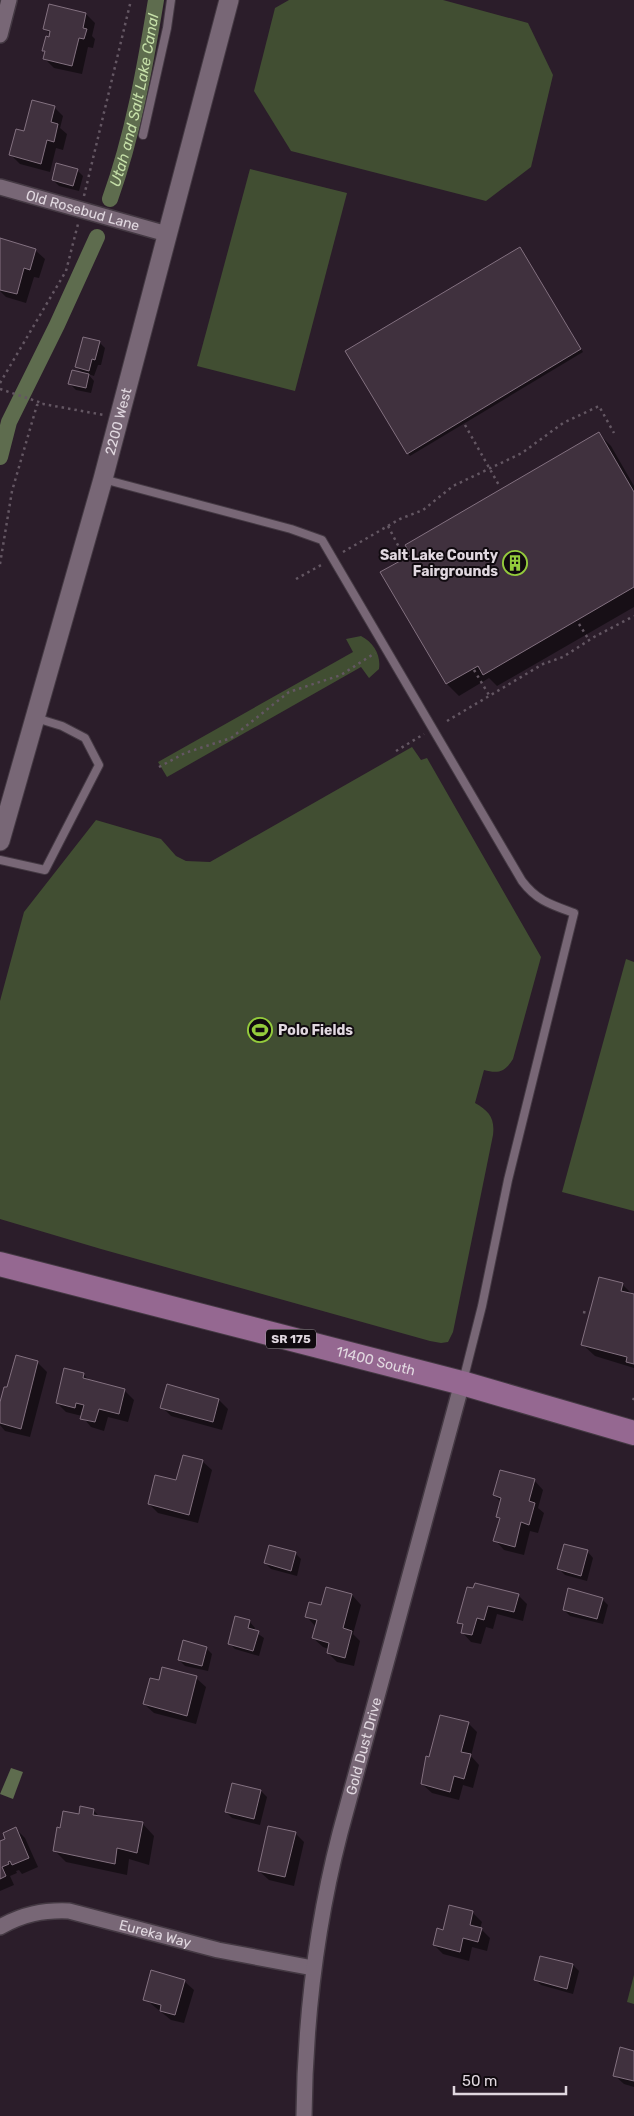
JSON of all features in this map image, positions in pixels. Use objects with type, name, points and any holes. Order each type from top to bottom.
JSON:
[{"type":"main road","name":"11400 South","points":[[0,1264],[462,1383],[634,1433]]},
{"type":"street","points":[[0,35],[10,0]]},
{"type":"street","name":"2200 West","points":[[0,841],[103,479],[228,0]]},
{"type":"street","name":"Old Rosebud Lane","points":[[0,187],[167,234]]},
{"type":"street","name":"Gold Dust Drive","points":[[304,2116],[305,2058],[313,1968],[333,1859],[462,1383]]},
{"type":"street","name":"Eureka Way","points":[[0,1927],[30,1913],[49,1910],[69,1911],[218,1950],[313,1968]]},
{"type":"lane","points":[[143,135],[167,28],[171,0]]},
{"type":"lane","points":[[103,479],[291,528],[322,540],[522,881],[532,894],[574,913],[508,1180],[482,1306],[462,1383]]},
{"type":"lane","points":[[0,860],[45,870],[98,765],[85,738],[62,726],[35,718]]},
{"type":"path","points":[[83,203],[131,0]]},
{"type":"path","points":[[0,383],[66,271],[78,221]]},
{"type":"path","points":[[0,389],[43,404],[119,418]]},
{"type":"path","points":[[0,564],[15,482],[35,409],[38,405],[43,404]]},
{"type":"path","points":[[344,552],[388,526],[423,510],[454,486],[522,452],[564,423],[599,406],[614,433]]},
{"type":"path","points":[[465,425],[500,487]]},
{"type":"path","points":[[388,526],[402,553]]},
{"type":"path","points":[[296,579],[323,564]]},
{"type":"path","points":[[447,721],[543,664],[563,657],[589,640],[634,616]]},
{"type":"path","points":[[579,624],[589,640]]},
{"type":"path","points":[[159,767],[185,753],[231,738],[289,692],[341,675],[377,653]]},
{"type":"path","points":[[474,670],[489,695]]},
{"type":"path","points":[[396,751],[425,733]]},
{"type":"path","points":[[583,1312],[589,1313]]},
{"type":"shaded area","points":[[289,0],[443,0],[528,23],[553,75],[531,167],[486,201],[291,151],[254,91],[275,8]]},
{"type":"shaded area","points":[[250,169],[347,193],[295,391],[197,366]]},
{"type":"shaded area","points":[[361,636],[373,646],[379,659],[379,669],[369,678],[361,667],[167,777],[158,762],[353,652],[346,639]]},
{"type":"shaded area","name":"Polo Fields","points":[[412,747],[421,760],[427,758],[541,957],[513,1059],[501,1071],[484,1070],[475,1103],[490,1116],[493,1124],[493,1135],[453,1332],[448,1342],[430,1341],[0,1219],[0,1001],[24,912],[96,820],[161,839],[176,856],[186,861],[210,862]]},
{"type":"shaded area","points":[[626,959],[634,962],[634,1211],[562,1192]]},
{"type":"shaded area","points":[[11,1768],[23,1772],[13,1799],[0,1794]]},
{"type":"shaded area","points":[[634,1975],[634,2004],[627,2002]]},
{"type":"building","points":[[49,4],[86,13],[83,28],[87,29],[84,39],[79,38],[72,66],[43,59],[45,51],[42,51],[46,36],[49,37],[50,31],[43,29]]},
{"type":"building","points":[[32,100],[55,106],[51,122],[58,124],[54,142],[47,140],[41,164],[9,155],[16,129],[24,131]]},
{"type":"building","points":[[56,163],[78,169],[73,186],[52,180]]},
{"type":"building","points":[[0,238],[36,249],[30,270],[24,268],[17,294],[0,290]]},
{"type":"building","points":[[520,247],[581,349],[407,454],[345,351]]},
{"type":"building","points":[[83,337],[100,341],[95,360],[92,359],[89,371],[75,367]]},
{"type":"building","points":[[72,370],[89,374],[86,388],[68,384]]},
{"type":"building","name":"Salt Lake County Fairgrounds","points":[[599,432],[634,492],[634,587],[483,675],[478,666],[446,684],[380,572],[411,555],[405,545]]},
{"type":"building","points":[[599,1277],[623,1283],[621,1291],[634,1294],[634,1364],[626,1362],[627,1357],[581,1345]]},
{"type":"building","points":[[16,1355],[38,1361],[21,1429],[0,1423],[0,1402],[4,1387],[7,1387]]},
{"type":"building","points":[[64,1368],[84,1373],[83,1378],[125,1389],[119,1414],[99,1409],[95,1422],[80,1419],[84,1405],[76,1403],[75,1408],[56,1403]]},
{"type":"building","points":[[167,1384],[219,1399],[213,1422],[160,1408]]},
{"type":"building","points":[[183,1455],[203,1460],[189,1515],[148,1504],[155,1475],[176,1480]]},
{"type":"building","points":[[500,1470],[535,1479],[529,1501],[535,1503],[529,1525],[521,1522],[515,1547],[493,1541],[500,1518],[496,1517],[501,1498],[493,1495]]},
{"type":"building","points":[[564,1544],[588,1550],[581,1576],[557,1569]]},
{"type":"building","points":[[269,1545],[296,1552],[291,1571],[264,1563]]},
{"type":"building","points":[[475,1583],[519,1594],[514,1612],[488,1606],[484,1620],[477,1618],[472,1635],[461,1633],[463,1624],[457,1623],[467,1587],[473,1588]]},
{"type":"building","points":[[326,1587],[352,1594],[343,1628],[352,1631],[345,1658],[327,1653],[329,1643],[312,1638],[317,1620],[305,1617],[309,1602],[321,1605]]},
{"type":"building","points":[[568,1588],[603,1598],[597,1619],[563,1610]]},
{"type":"building","points":[[235,1616],[250,1620],[248,1628],[259,1631],[253,1651],[228,1644]]},
{"type":"building","points":[[183,1640],[207,1647],[202,1666],[178,1660]]},
{"type":"building","points":[[162,1667],[197,1676],[187,1716],[143,1704],[150,1678],[159,1680]]},
{"type":"building","points":[[440,1715],[469,1722],[461,1752],[471,1754],[464,1779],[454,1776],[450,1792],[421,1784],[426,1756],[429,1757]]},
{"type":"building","points":[[232,1783],[261,1790],[254,1819],[225,1812]]},
{"type":"building","points":[[80,1806],[94,1809],[93,1815],[143,1822],[137,1853],[117,1848],[115,1864],[53,1851],[57,1827],[60,1828],[63,1811],[79,1814]]},
{"type":"building","points":[[268,1826],[296,1832],[285,1877],[258,1871]]},
{"type":"building","points":[[16,1827],[29,1858],[12,1865],[10,1861],[8,1862],[9,1864],[2,1867],[6,1876],[0,1879],[0,1841],[5,1839],[3,1833]]},
{"type":"building","points":[[449,1905],[473,1911],[470,1925],[482,1928],[478,1942],[463,1938],[460,1952],[433,1945],[437,1928],[443,1930]]},
{"type":"building","points":[[540,1956],[573,1964],[567,1989],[534,1980]]},
{"type":"building","points":[[151,1970],[185,1980],[175,2015],[160,2011],[161,2005],[143,2000]]},
{"type":"building","points":[[620,2047],[634,2051],[634,2081],[613,2076]]},
{"type":"waterway","name":"Utah and Salt Lake Canal","points":[[110,199],[132,126],[156,0]]},
{"type":"waterway","name":"Utah and Salt Lake Canal","points":[[0,457],[9,422],[57,325],[97,237]]},
{"type":"place","name":"Salt Lake County Fairgrounds","points":[[515,563]]},
{"type":"place","name":"Polo Fields","points":[[260,1030]]}]
